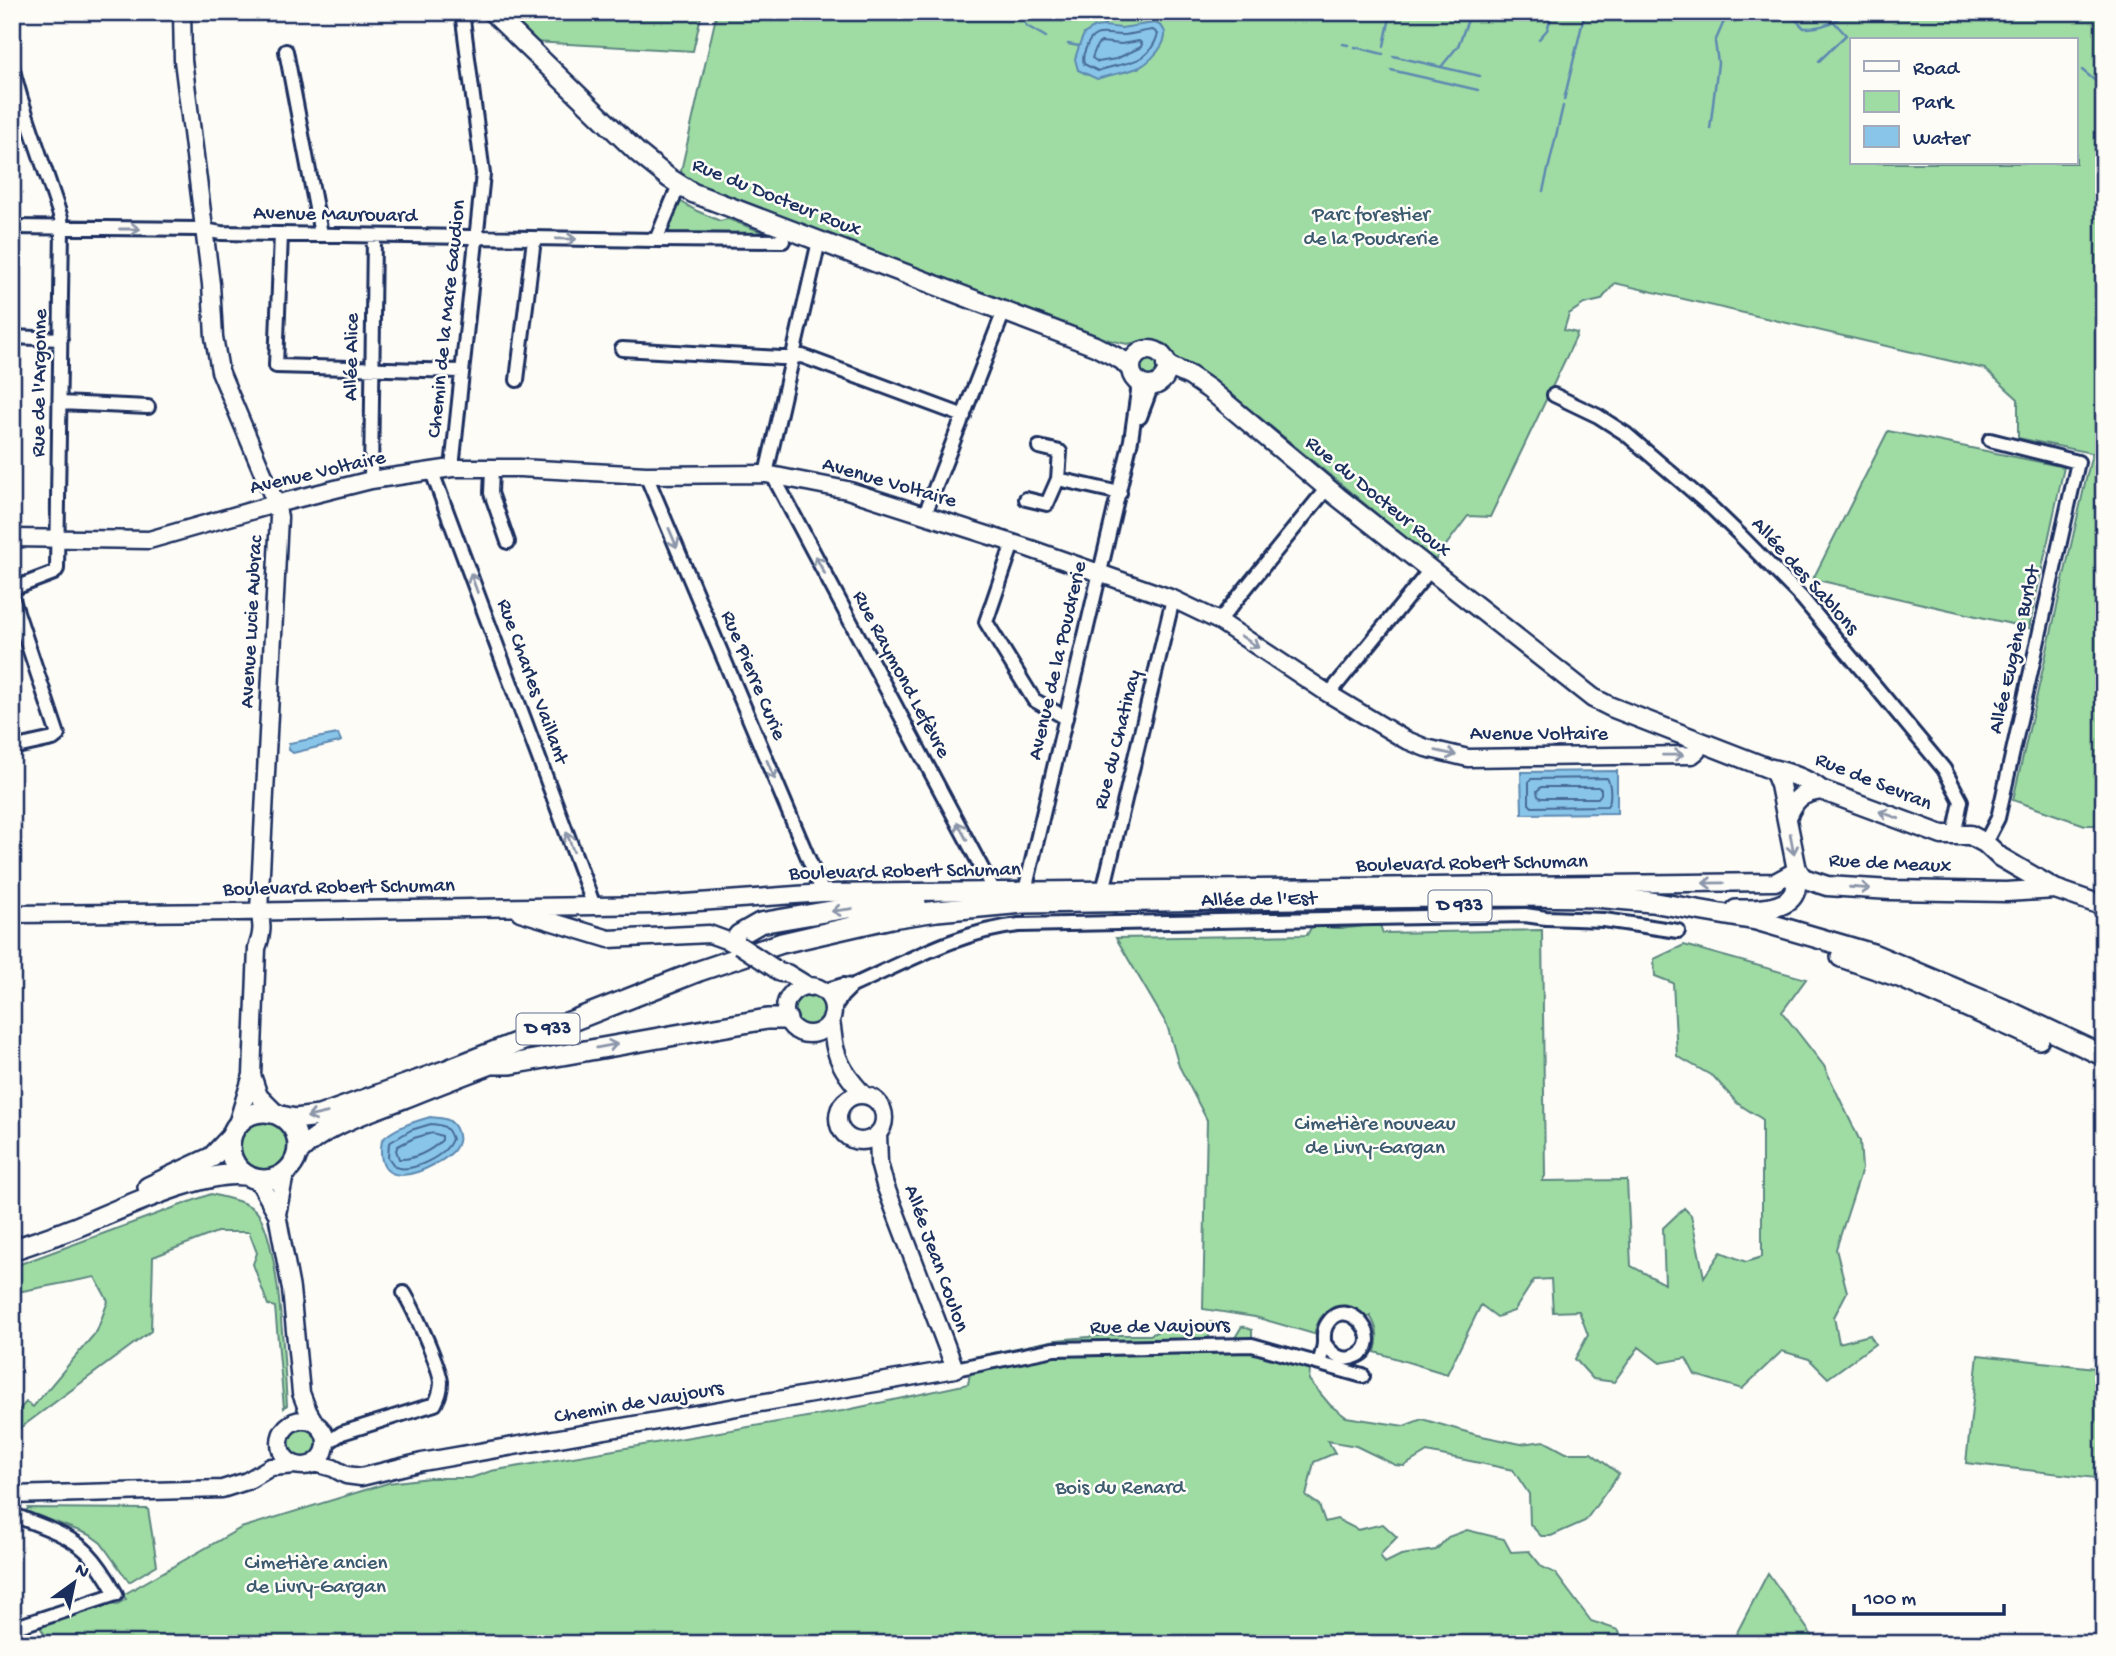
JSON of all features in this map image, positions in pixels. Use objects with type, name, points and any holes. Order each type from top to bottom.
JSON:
[{"type":"main road","name":"Rue du Docteur Roux","points":[[492,12],[638,153],[679,185],[693,193],[1095,346],[1148,372],[1184,383],[1229,407],[1593,698],[1700,742]]},
{"type":"main road","name":"Rue de Sevran","points":[[1700,742],[1780,770],[1821,790],[1942,835],[1970,835],[1985,843]]},
{"type":"main road","points":[[1690,909],[1712,906],[1737,910],[1757,909],[1789,901],[1795,891],[1797,870],[1787,817],[1780,785],[1771,769]]},
{"type":"main road","points":[[1787,817],[1794,802],[1803,794],[1821,790]]},
{"type":"main road","points":[[1985,843],[2000,857],[2055,888],[2104,906]]},
{"type":"main road","points":[[1984,892],[1998,878],[2000,857]]},
{"type":"main road","name":"Rue de Meaux","points":[[1797,870],[1803,878],[1827,886],[1984,892],[2055,888]]},
{"type":"main road","name":"D 933","points":[[279,1115],[295,1119],[318,1116],[366,1100],[699,971],[782,943],[988,899],[1079,901],[1514,896],[1595,897],[1651,902],[1756,920],[1873,954],[2013,1013],[2104,1056]]},
{"type":"main road","points":[[736,944],[739,935],[760,923],[874,906],[988,899]]},
{"type":"main road","name":"D 933","points":[[298,1153],[321,1134],[371,1110],[710,977],[790,951],[894,928],[985,917],[1038,914],[1513,906],[1619,909],[1693,920],[1816,948],[1902,978],[2104,1068]]},
{"type":"main road","points":[[491,1064],[511,1064],[766,1019],[786,1019]]},
{"type":"main road","points":[[12,1238],[74,1217],[212,1157],[246,1117],[256,1113],[279,1115],[296,1132],[298,1153],[285,1174],[267,1181],[232,1173],[214,1176],[12,1250]]},
{"type":"main road","points":[[234,1131],[232,1159],[237,1168],[251,1177]]},
{"type":"street","name":"Avenue Lucie Aubrac","points":[[182,12],[183,60],[220,371],[276,504],[279,529],[259,911],[252,922],[252,935],[257,948],[252,1075],[234,1131]]},
{"type":"street","name":"Chemin de la Mare Gaudion","points":[[452,468],[483,174],[462,12]]},
{"type":"street","points":[[286,51],[321,234]]},
{"type":"street","name":"Rue de l'Argonne","points":[[12,67],[20,91],[16,99],[61,218],[62,229],[57,569],[54,573],[12,589]]},
{"type":"street","points":[[656,240],[679,185]]},
{"type":"street","name":"Avenue Maurouard","points":[[12,227],[476,238],[783,241]]},
{"type":"street","points":[[281,234],[276,366],[461,371]]},
{"type":"street","name":"Allée Alice","points":[[370,480],[374,236]]},
{"type":"street","points":[[517,380],[534,239]]},
{"type":"street","points":[[769,475],[791,357],[819,241]]},
{"type":"street","points":[[925,514],[1004,312]]},
{"type":"street","points":[[12,337],[61,339]]},
{"type":"street","points":[[622,349],[809,359],[964,416]]},
{"type":"street","name":"Avenue de la Poudrerie","points":[[1025,891],[1148,372]]},
{"type":"street","name":"Allée des Sablons","points":[[1554,395],[1598,416],[1626,434],[1712,508],[1802,598],[1944,769],[1961,801],[1954,836]]},
{"type":"street","points":[[61,404],[148,407]]},
{"type":"street","name":"Allée Eugène Burlot","points":[[1985,843],[1998,818],[2078,462],[1990,440]]},
{"type":"street","points":[[1026,499],[1047,504],[1058,478],[1060,452],[1039,447]]},
{"type":"street","name":"Avenue Voltaire","points":[[12,538],[149,540],[370,480],[452,468],[646,475],[769,475],[847,490],[1013,542],[1173,598],[1219,621],[1329,695],[1404,739],[1426,748],[1468,758],[1692,755],[1697,751],[1700,742]]},
{"type":"street","points":[[492,468],[491,494],[508,542]]},
{"type":"street","name":"Rue Charles Vaillant","points":[[432,472],[587,906]]},
{"type":"street","name":"Rue Pierre Curie","points":[[646,475],[823,893]]},
{"type":"street","name":"Rue Raymond Lefèvre","points":[[769,475],[988,899]]},
{"type":"street","points":[[1058,478],[1120,493]]},
{"type":"street","points":[[1219,621],[1327,488]]},
{"type":"street","points":[[1013,542],[986,622],[1034,700],[1066,718]]},
{"type":"street","points":[[1329,695],[1430,570]]},
{"type":"street","points":[[12,597],[58,735],[53,740],[12,748]]},
{"type":"street","name":"Rue du Chatinay","points":[[1102,891],[1173,598]]},
{"type":"street","name":"Boulevard Robert Schuman","points":[[12,914],[657,905],[823,893],[988,899],[1025,891],[1775,882],[1797,870]]},
{"type":"street","points":[[587,906],[580,920],[588,933]]},
{"type":"street","points":[[506,908],[609,939],[709,933],[760,923]]},
{"type":"street","name":"Allée de l'Est","points":[[832,1015],[842,996],[852,986],[955,940],[997,927],[1525,915],[1605,920],[1678,931]]},
{"type":"street","points":[[709,933],[736,944],[777,970],[788,984],[790,996]]},
{"type":"street","points":[[777,970],[787,972],[830,998],[835,1049],[848,1078],[864,1095]]},
{"type":"street","name":"Allée de l'Est","points":[[816,989],[852,986]]},
{"type":"street","points":[[816,989],[799,988],[790,996],[786,1005],[786,1019],[797,1031],[815,1034],[824,1030],[832,1015]]},
{"type":"street","points":[[815,1034],[835,1049]]},
{"type":"street","points":[[252,1075],[259,1096],[279,1115]]},
{"type":"street","points":[[846,1101],[848,1078]]},
{"type":"street","points":[[864,1095],[874,1098],[883,1109],[884,1122],[878,1133],[867,1140],[860,1140],[849,1137],[839,1124],[839,1112],[853,1096],[864,1095]]},
{"type":"street","name":"Allée Jean Coulon","points":[[878,1133],[879,1163],[955,1369]]},
{"type":"street","name":"Allée Jean Coulon","points":[[860,1140],[879,1163]]},
{"type":"street","points":[[285,1174],[277,1214],[291,1289],[301,1393],[315,1423]]},
{"type":"street","points":[[251,1177],[277,1214]]},
{"type":"street","points":[[12,1495],[222,1489],[247,1481],[271,1467],[309,1465],[342,1433],[435,1404],[441,1393],[440,1378],[412,1306],[404,1293]]},
{"type":"street","points":[[1342,1314],[1352,1315],[1362,1321],[1367,1330],[1365,1347],[1360,1354],[1350,1358],[1341,1358],[1331,1353],[1325,1344],[1323,1334],[1327,1324],[1342,1314]]},
{"type":"street","points":[[1319,1363],[1325,1344]]},
{"type":"street","name":"Rue de Vaujours","points":[[955,1369],[1055,1349],[1252,1345],[1359,1374],[1360,1354]]},
{"type":"street","name":"Chemin de Vaujours","points":[[322,1453],[333,1468],[346,1475],[360,1477],[422,1462],[955,1369]]},
{"type":"street","points":[[271,1467],[277,1457],[281,1436],[296,1412],[301,1393]]},
{"type":"street","points":[[291,1423],[307,1420],[322,1428],[322,1453]]},
{"type":"street","points":[[280,1444],[285,1457],[296,1465]]},
{"type":"street","points":[[12,1514],[67,1538],[86,1551],[116,1594],[12,1626]]},
{"type":"green space","points":[[509,12],[702,12],[693,51],[533,42],[510,18]]},
{"type":"green space","name":"Parc forestier de la Poudrerie","points":[[717,12],[2104,12],[2104,825],[2085,825],[2013,800],[2092,453],[2018,438],[2018,399],[1985,369],[1615,283],[1601,300],[1584,304],[1569,314],[1564,330],[1577,333],[1576,337],[1490,517],[1468,516],[1434,561],[1223,387],[1180,362],[1168,347],[1160,342],[1148,340],[1127,344],[1109,340],[685,179],[681,171]]},
{"type":"green space","points":[[678,200],[720,221],[728,219],[767,234],[671,233],[666,229]]},
{"type":"green space","points":[[1148,357],[1155,360],[1158,367],[1155,374],[1148,377],[1141,374],[1138,367],[1141,360]]},
{"type":"green space","points":[[1888,431],[2064,467],[2029,628],[1813,579]]},
{"type":"green space","name":"Cimetière nouveau de Livry-Gargan","points":[[1379,923],[1383,933],[1542,930],[1545,1176],[1542,1181],[1627,1180],[1631,1266],[1665,1284],[1663,1228],[1684,1208],[1691,1215],[1704,1277],[1721,1252],[1746,1262],[1762,1257],[1762,1119],[1737,1103],[1714,1077],[1677,1056],[1673,983],[1655,976],[1654,959],[1684,945],[1806,979],[1782,1012],[1824,1066],[1860,1141],[1862,1169],[1836,1249],[1847,1292],[1834,1317],[1839,1343],[1870,1335],[1875,1344],[1828,1378],[1809,1359],[1782,1351],[1742,1389],[1695,1375],[1686,1358],[1660,1363],[1639,1347],[1614,1382],[1593,1379],[1575,1359],[1588,1335],[1579,1311],[1553,1312],[1551,1279],[1534,1280],[1514,1311],[1497,1317],[1481,1305],[1447,1374],[1375,1352],[1377,1333],[1373,1320],[1370,1316],[1367,1318],[1352,1309],[1336,1312],[1334,1307],[1326,1312],[1314,1334],[1255,1317],[1203,1309],[1207,1120],[1179,1066],[1167,1025],[1116,938],[1307,935],[1313,924],[1346,928]]},
{"type":"green space","points":[[810,995],[822,1000],[827,1012],[822,1024],[810,1029],[798,1024],[793,1012],[798,1000]]},
{"type":"green space","points":[[264,1123],[280,1130],[287,1146],[280,1162],[264,1169],[248,1162],[241,1146],[248,1130]]},
{"type":"green space","points":[[211,1194],[247,1205],[256,1211],[264,1225],[276,1273],[287,1405],[284,1408],[275,1307],[268,1305],[253,1264],[257,1253],[249,1232],[217,1232],[153,1257],[151,1331],[12,1434],[12,1418],[26,1402],[33,1407],[97,1331],[108,1301],[95,1277],[12,1293],[12,1267]]},
{"type":"green space","name":"Bois du Renard","points":[[1212,1322],[1207,1347],[1230,1346],[1242,1326],[1252,1330],[1252,1345],[1311,1361],[1309,1380],[1330,1405],[1346,1417],[1404,1426],[1422,1419],[1521,1444],[1544,1441],[1566,1453],[1591,1453],[1619,1474],[1585,1521],[1551,1536],[1541,1536],[1530,1524],[1529,1494],[1513,1470],[1427,1452],[1404,1466],[1395,1465],[1356,1446],[1328,1441],[1335,1453],[1314,1462],[1306,1496],[1319,1505],[1325,1522],[1337,1519],[1358,1530],[1383,1524],[1397,1537],[1380,1555],[1385,1563],[1401,1555],[1436,1550],[1448,1537],[1467,1530],[1504,1539],[1511,1552],[1529,1551],[1542,1567],[1555,1573],[1591,1621],[1618,1630],[1626,1644],[50,1644],[39,1625],[113,1600],[116,1605],[126,1599],[123,1595],[241,1528],[388,1483],[429,1478],[471,1478],[491,1471],[842,1411],[968,1384],[973,1357],[1056,1340],[1110,1335],[1150,1335],[1170,1326]]},
{"type":"green space","points":[[1978,1355],[2104,1369],[2104,1479],[1966,1463]]},
{"type":"green space","points":[[303,1429],[313,1433],[317,1443],[313,1453],[303,1457],[293,1453],[289,1443],[293,1433]]},
{"type":"green space","points":[[28,1508],[148,1509],[157,1565],[129,1582],[101,1543],[90,1535],[26,1511]]},
{"type":"green space","points":[[1768,1573],[1818,1644],[1731,1644]]},
{"type":"water","points":[[1154,23],[1165,32],[1165,38],[1152,58],[1140,67],[1097,79],[1078,70],[1075,59],[1079,46],[1084,34],[1095,27],[1121,28]]},
{"type":"water","points":[[338,734],[341,741],[339,742],[293,753],[288,749],[289,743]]},
{"type":"water","points":[[1617,771],[1617,813],[1522,814],[1521,772]]},
{"type":"water","points":[[430,1117],[446,1120],[455,1127],[458,1139],[454,1150],[441,1161],[414,1173],[404,1175],[388,1171],[381,1154],[382,1140],[398,1128]]},
{"type":"waterway","points":[[1015,12],[1027,26],[1046,37]]},
{"type":"waterway","points":[[1104,26],[1107,18],[1114,12]]},
{"type":"waterway","points":[[1384,46],[1391,12]]},
{"type":"waterway","points":[[1441,67],[1458,46],[1471,12]]},
{"type":"waterway","points":[[1539,39],[1547,30],[1553,12]]},
{"type":"waterway","points":[[1564,100],[1585,12]]},
{"type":"waterway","points":[[1710,129],[1718,63],[1715,42],[1728,12]]},
{"type":"waterway","points":[[1766,12],[1795,19],[1804,28],[1827,24],[1848,12]]},
{"type":"waterway","points":[[1819,61],[1846,35],[1834,22]]},
{"type":"waterway","points":[[1068,44],[1079,46]]},
{"type":"waterway","points":[[1343,44],[1348,45]]},
{"type":"waterway","points":[[1355,47],[1383,54]]},
{"type":"waterway","points":[[1393,56],[1480,76]]},
{"type":"waterway","points":[[1391,70],[1478,90]]},
{"type":"waterway","points":[[2082,70],[2104,88]]},
{"type":"waterway","points":[[1543,191],[1563,106]]},
{"type":"park label","name":"Cimetière ancien de Livry-Gargan","points":[[316,1576]]}]
